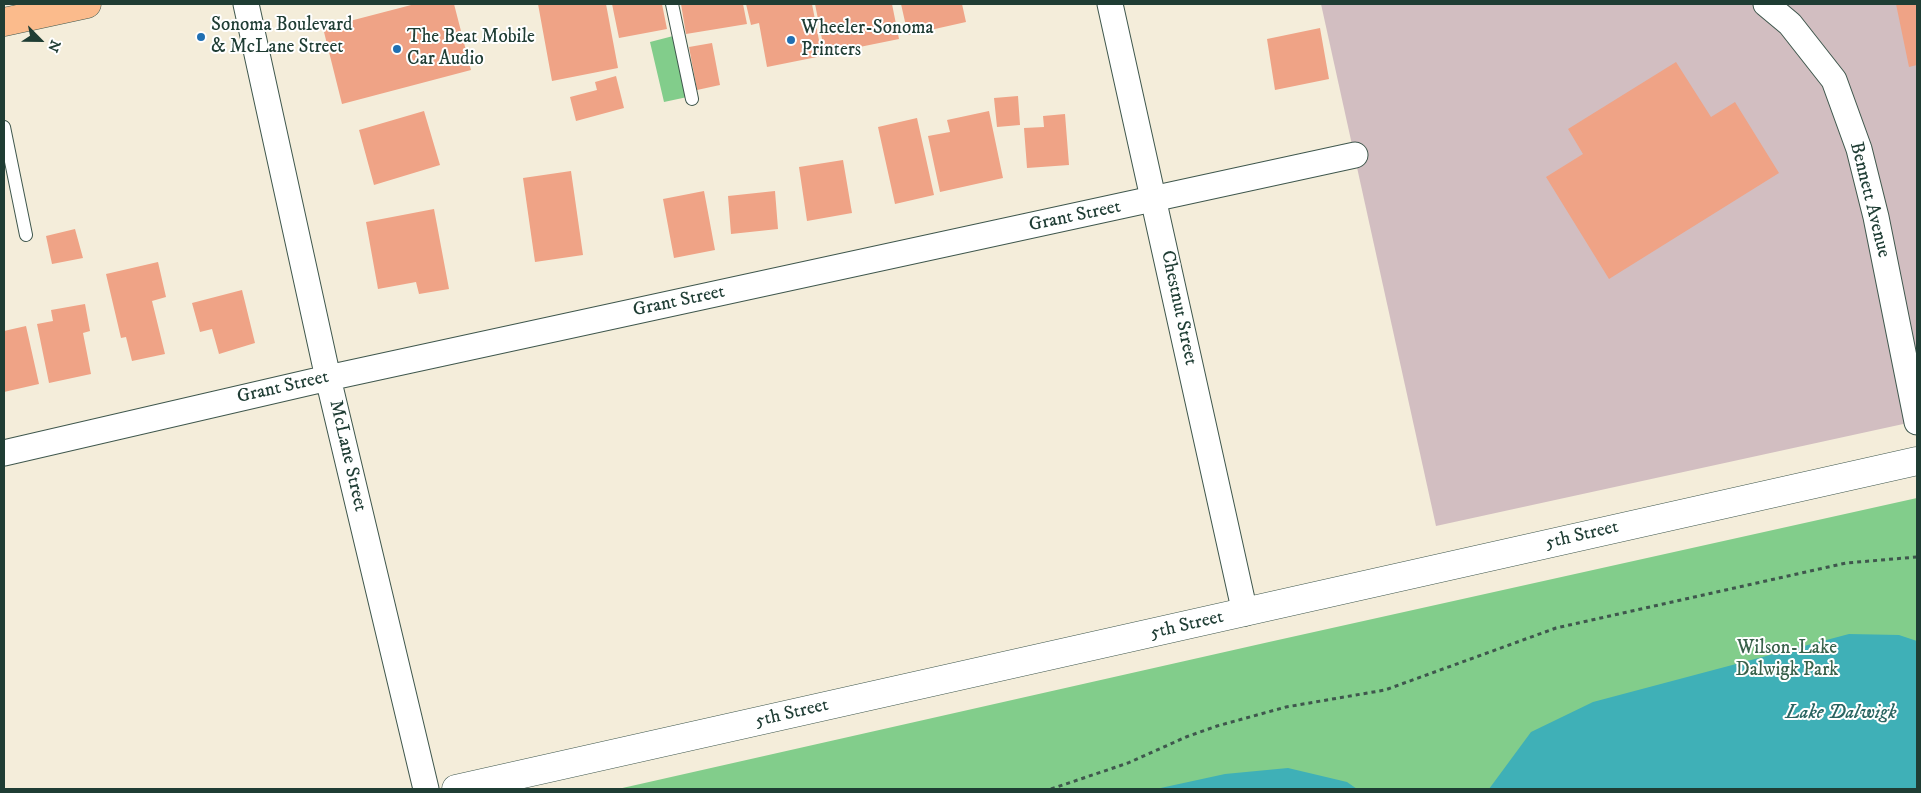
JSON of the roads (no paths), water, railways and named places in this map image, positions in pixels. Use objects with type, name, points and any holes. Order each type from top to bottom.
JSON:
[{"type":"main road","points":[[4,22],[88,4]]},
{"type":"street","name":"McLane Street","points":[[246,4],[328,378],[426,789]]},
{"type":"street","name":"Chestnut Street","points":[[1110,4],[1246,613]]},
{"type":"street","name":"Bennett Avenue","points":[[1766,4],[1790,24],[1834,80],[1858,149],[1876,218],[1917,422]]},
{"type":"street","name":"Grant Street","points":[[4,453],[328,378],[1354,155]]},
{"type":"street","name":"5th Street","points":[[456,789],[1917,461]]},
{"type":"lane","points":[[672,4],[692,99]]},
{"type":"lane","points":[[4,127],[26,235]]},
{"type":"water","name":"Lake Dalwigk","points":[[1849,634],[1899,635],[1917,641],[1917,789],[1489,789],[1531,732],[1593,702]]},
{"type":"water","points":[[1288,768],[1347,782],[1357,789],[1156,789],[1225,774]]},
{"type":"place","name":"Sonoma Boulevard & McLane Street","points":[[201,37]]},
{"type":"place","name":"Wheeler-Sonoma Printers","points":[[791,40]]},
{"type":"place","name":"The Beat Mobile Car Audio","points":[[397,49]]},
{"type":"park label","name":"Wilson-Lake Dalwigk Park","points":[[1787,660]]}]
